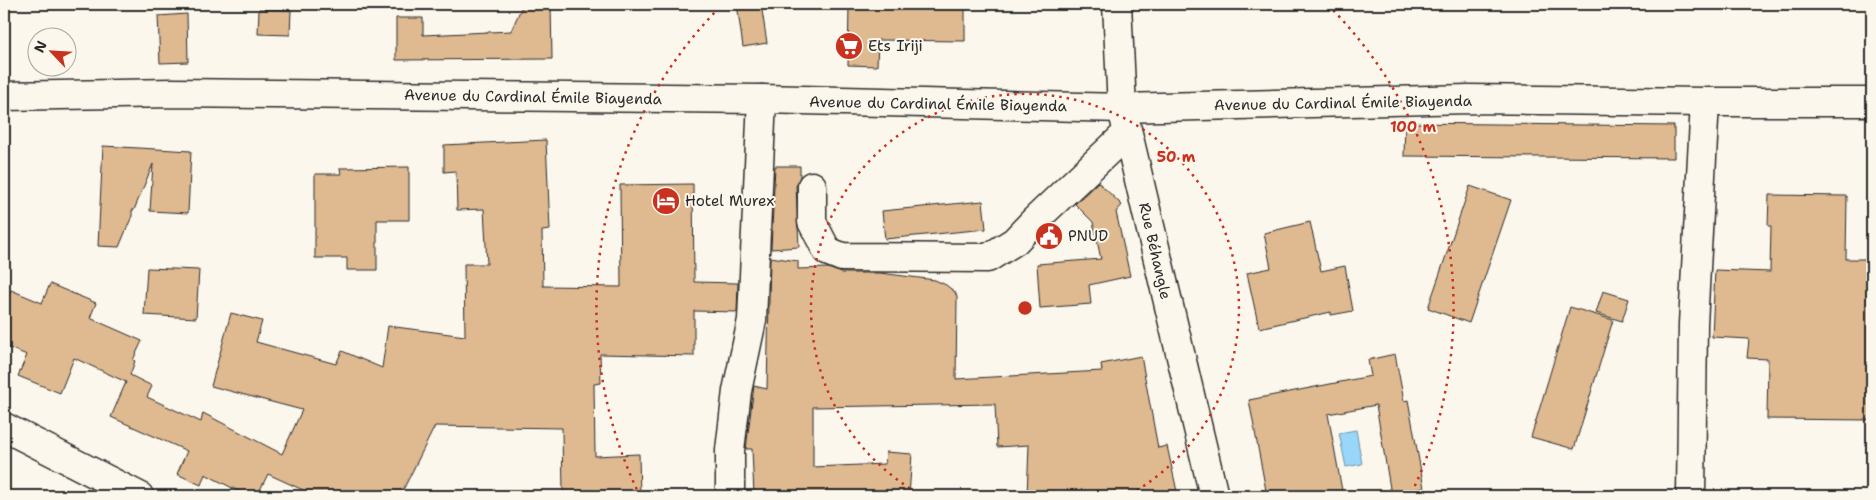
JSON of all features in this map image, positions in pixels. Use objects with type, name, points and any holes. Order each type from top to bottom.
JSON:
[{"type":"street","name":"Rue Béhangle","points":[[1117,4],[1124,121],[1214,496]]},
{"type":"street","name":"Avenue du Cardinal Émile Biayenda","points":[[4,96],[172,93],[762,99],[1124,121],[1468,99],[1872,102]]},
{"type":"street","points":[[730,496],[730,450],[736,401],[752,320],[762,99]]},
{"type":"street","points":[[1691,496],[1693,324],[1704,102]]},
{"type":"street","points":[[812,186],[812,222],[827,251],[842,257],[988,258],[1015,241],[1124,121]]},
{"type":"street","points":[[4,427],[139,496]]},
{"type":"water","points":[[1356,430],[1362,464],[1346,467],[1339,433]]},
{"type":"building","points":[[523,4],[551,4],[552,59],[396,60],[396,18],[423,18],[423,35],[511,31]]},
{"type":"building","points":[[737,4],[761,4],[767,43],[743,47]]},
{"type":"building","points":[[849,4],[965,4],[965,41],[878,40],[877,66],[848,65]]},
{"type":"building","points":[[259,9],[291,10],[290,35],[258,34]]},
{"type":"building","points":[[187,14],[188,62],[160,63],[158,16]]},
{"type":"building","points":[[1405,123],[1674,126],[1674,158],[1404,156]]},
{"type":"building","points":[[546,140],[550,230],[542,231],[543,286],[621,287],[620,185],[693,184],[694,282],[738,283],[737,312],[694,311],[694,356],[600,354],[601,383],[594,384],[595,456],[639,454],[640,496],[563,496],[562,428],[435,426],[400,496],[316,496],[268,474],[257,496],[248,496],[205,474],[201,485],[177,474],[187,451],[111,417],[126,382],[74,358],[60,393],[18,376],[27,355],[4,346],[4,306],[11,290],[42,303],[50,284],[96,303],[90,318],[142,341],[133,360],[135,361],[130,375],[152,386],[147,397],[201,422],[203,413],[282,454],[302,410],[211,386],[231,313],[262,321],[256,342],[336,364],[342,351],[382,368],[388,326],[465,336],[464,264],[487,264],[484,209],[457,210],[456,171],[444,172],[444,145]]},
{"type":"building","points":[[103,146],[191,151],[188,213],[150,211],[153,164],[134,210],[132,210],[132,216],[119,247],[98,246]]},
{"type":"building","points":[[775,166],[800,166],[800,177],[796,186],[799,247],[771,249]]},
{"type":"building","points":[[409,167],[409,220],[377,220],[377,270],[347,270],[347,258],[315,258],[315,174],[341,174],[340,168]]},
{"type":"building","points":[[1098,182],[1122,205],[1116,212],[1130,276],[1089,285],[1091,304],[1040,308],[1037,264],[1101,259],[1093,222],[1075,204]]},
{"type":"building","points":[[1470,186],[1511,200],[1469,323],[1428,308]]},
{"type":"building","points":[[1769,195],[1847,196],[1846,259],[1872,259],[1872,420],[1767,419],[1768,359],[1747,358],[1749,339],[1712,337],[1715,270],[1770,272],[1771,226],[1768,226]]},
{"type":"building","points":[[983,201],[986,229],[885,239],[882,211]]},
{"type":"building","points":[[1310,222],[1321,271],[1345,266],[1353,311],[1331,315],[1331,312],[1259,328],[1247,273],[1271,268],[1264,233]]},
{"type":"building","points":[[770,257],[798,261],[798,269],[828,268],[842,273],[880,273],[935,280],[946,285],[955,292],[957,297],[956,379],[1102,371],[1101,364],[1141,356],[1158,448],[1167,446],[1178,496],[1027,496],[1029,445],[997,447],[995,404],[813,407],[813,467],[885,464],[886,452],[912,454],[909,496],[754,496],[752,449],[746,449],[754,386],[767,389]]},
{"type":"building","points":[[147,268],[199,270],[196,318],[144,315]]},
{"type":"building","points":[[1603,291],[1629,299],[1622,321],[1596,313]]},
{"type":"building","points":[[1570,307],[1613,320],[1574,449],[1531,437]]},
{"type":"building","points":[[1395,354],[1404,401],[1408,400],[1424,488],[1391,494],[1376,405],[1328,414],[1343,496],[1267,496],[1249,400],[1371,376],[1368,360]]},
{"type":"place","name":"Ets Iriji","points":[[849,46]]},
{"type":"place","name":"Hotel Murex","points":[[666,201]]},
{"type":"place","name":"PNUD","points":[[1049,236]]}]
